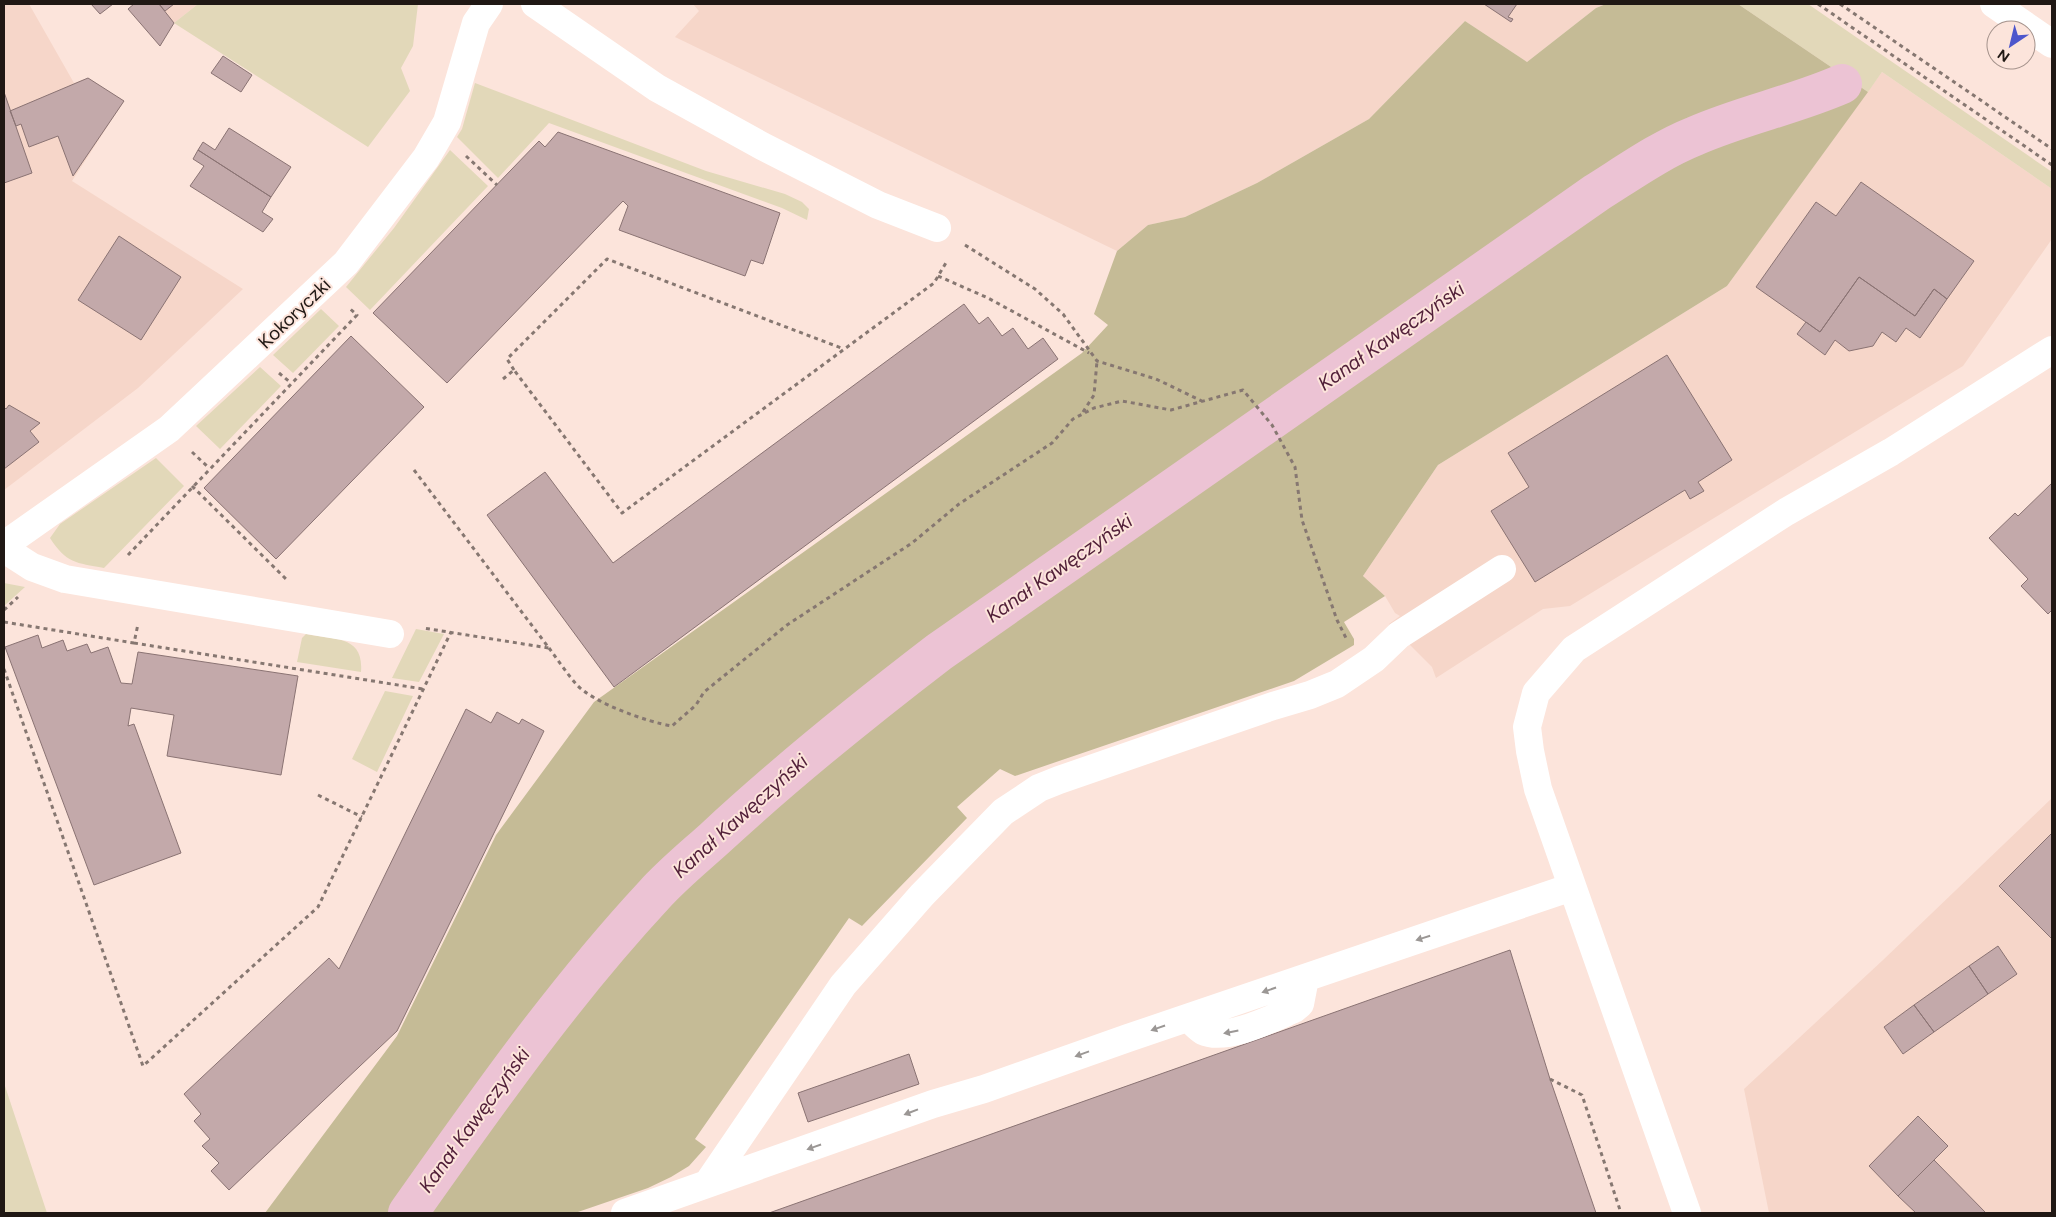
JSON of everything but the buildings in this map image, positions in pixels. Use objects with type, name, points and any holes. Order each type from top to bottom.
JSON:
[{"type":"street","points":[[535,4],[656,88],[762,146],[878,205],[937,228]]},
{"type":"street","points":[[1994,4],[2052,44]]},
{"type":"street","name":"Kokoryczki","points":[[4,547],[168,429],[346,263],[382,219],[426,158],[447,122],[478,10]]},
{"type":"street","points":[[1687,1213],[1538,789],[1527,727],[1536,694],[1574,649],[1786,512],[1891,452],[2052,350]]},
{"type":"street","points":[[4,547],[32,567],[65,579],[390,634]]},
{"type":"street","points":[[708,1183],[843,985],[922,896],[1003,812],[1039,788],[1059,780],[1273,706],[1310,696],[1337,684],[1362,667],[1399,635],[1502,569]]},
{"type":"street","points":[[625,1213],[1188,1018],[1572,888]]},
{"type":"path","points":[[1818,4],[2052,165]]},
{"type":"path","points":[[1840,4],[2052,149]]},
{"type":"path","points":[[441,132],[497,185]]},
{"type":"path","points":[[937,228],[1036,289],[1063,314],[1097,361],[1156,379],[1204,402]]},
{"type":"path","points":[[844,349],[607,259],[507,359],[622,513],[934,283]]},
{"type":"path","points":[[938,276],[988,298],[1090,353]]},
{"type":"path","points":[[100,585],[192,486],[357,315],[325,284]]},
{"type":"path","points":[[1083,414],[1094,395],[1097,361]]},
{"type":"path","points":[[503,380],[514,370]]},
{"type":"path","points":[[414,470],[576,684],[589,695],[655,723],[672,726],[696,705],[704,692],[787,625],[912,543],[959,504],[1052,443],[1073,419],[1094,408],[1122,401],[1171,410],[1243,390],[1272,425],[1294,467],[1302,520],[1337,620],[1362,667]]},
{"type":"path","points":[[192,486],[291,584]]},
{"type":"path","points":[[134,643],[144,592]]},
{"type":"path","points":[[4,622],[423,689]]},
{"type":"path","points":[[390,634],[395,623],[549,648]]},
{"type":"path","points":[[4,670],[143,1066],[318,907],[451,632]]},
{"type":"path","points":[[318,795],[362,817]]},
{"type":"path","points":[[1550,1079],[1582,1095],[1621,1213]]},
{"type":"shaded area","points":[[4,4],[29,4],[74,83],[88,78],[124,101],[72,181],[243,289],[138,388],[4,490]]},
{"type":"shaded area","points":[[159,4],[198,4],[174,23]]},
{"type":"shaded area","points":[[198,4],[418,4],[413,46],[401,68],[410,91],[368,147],[174,23]]},
{"type":"shaded area","points":[[693,4],[1606,4],[1596,8],[1527,62],[1465,21],[1369,119],[1257,183],[1185,217],[1148,225],[1117,251],[675,37],[699,11]]},
{"type":"shaded area","points":[[1606,4],[1738,4],[1868,92],[1727,286],[1438,465],[1363,576],[1385,596],[1344,622],[1354,639],[1354,645],[1294,681],[1015,776],[1000,769],[957,807],[967,818],[862,926],[849,918],[695,1139],[706,1147],[689,1166],[671,1177],[648,1188],[575,1213],[265,1213],[397,1036],[496,835],[594,702],[1082,353],[1108,325],[1094,314],[1117,251],[1148,225],[1185,217],[1257,183],[1369,119],[1465,21],[1527,62],[1596,8]]},
{"type":"shaded area","points":[[1738,4],[1808,4],[2052,172],[2052,189],[1882,72],[1868,92]]},
{"type":"shaded area","points":[[1882,72],[2052,189],[2052,239],[1963,366],[1570,606],[1543,609],[1436,678],[1432,667],[1389,624],[1400,616],[1395,613],[1385,596],[1363,576],[1438,465],[1727,286]]},
{"type":"shaded area","points":[[475,83],[706,171],[785,194],[802,202],[809,209],[807,220],[782,208],[549,123],[498,178],[457,137],[462,129]]},
{"type":"shaded area","points":[[450,150],[488,186],[370,310],[346,287],[394,228]]},
{"type":"shaded area","points":[[321,309],[339,326],[293,373],[273,355]]},
{"type":"shaded area","points":[[260,367],[281,386],[220,449],[196,426]]},
{"type":"shaded area","points":[[156,458],[184,486],[104,568],[79,563],[61,553],[50,538],[60,524]]},
{"type":"shaded area","points":[[4,583],[25,587],[4,606]]},
{"type":"shaded area","points":[[416,629],[444,634],[419,682],[392,678]]},
{"type":"shaded area","points":[[306,634],[345,641],[352,645],[358,651],[361,660],[361,672],[297,662],[302,638]]},
{"type":"shaded area","points":[[385,691],[413,696],[377,772],[352,759]]},
{"type":"shaded area","points":[[2052,798],[2052,1213],[1769,1213],[1744,1089],[1883,960]]},
{"type":"shaded area","points":[[4,1083],[47,1213],[4,1213]]},
{"type":"waterway","name":"Kanał Kawęczyński","points":[[408,1213],[556,1010],[654,895],[769,790],[881,697],[939,652],[1596,193],[1632,170],[1669,148],[1695,136],[1842,84]]}]
